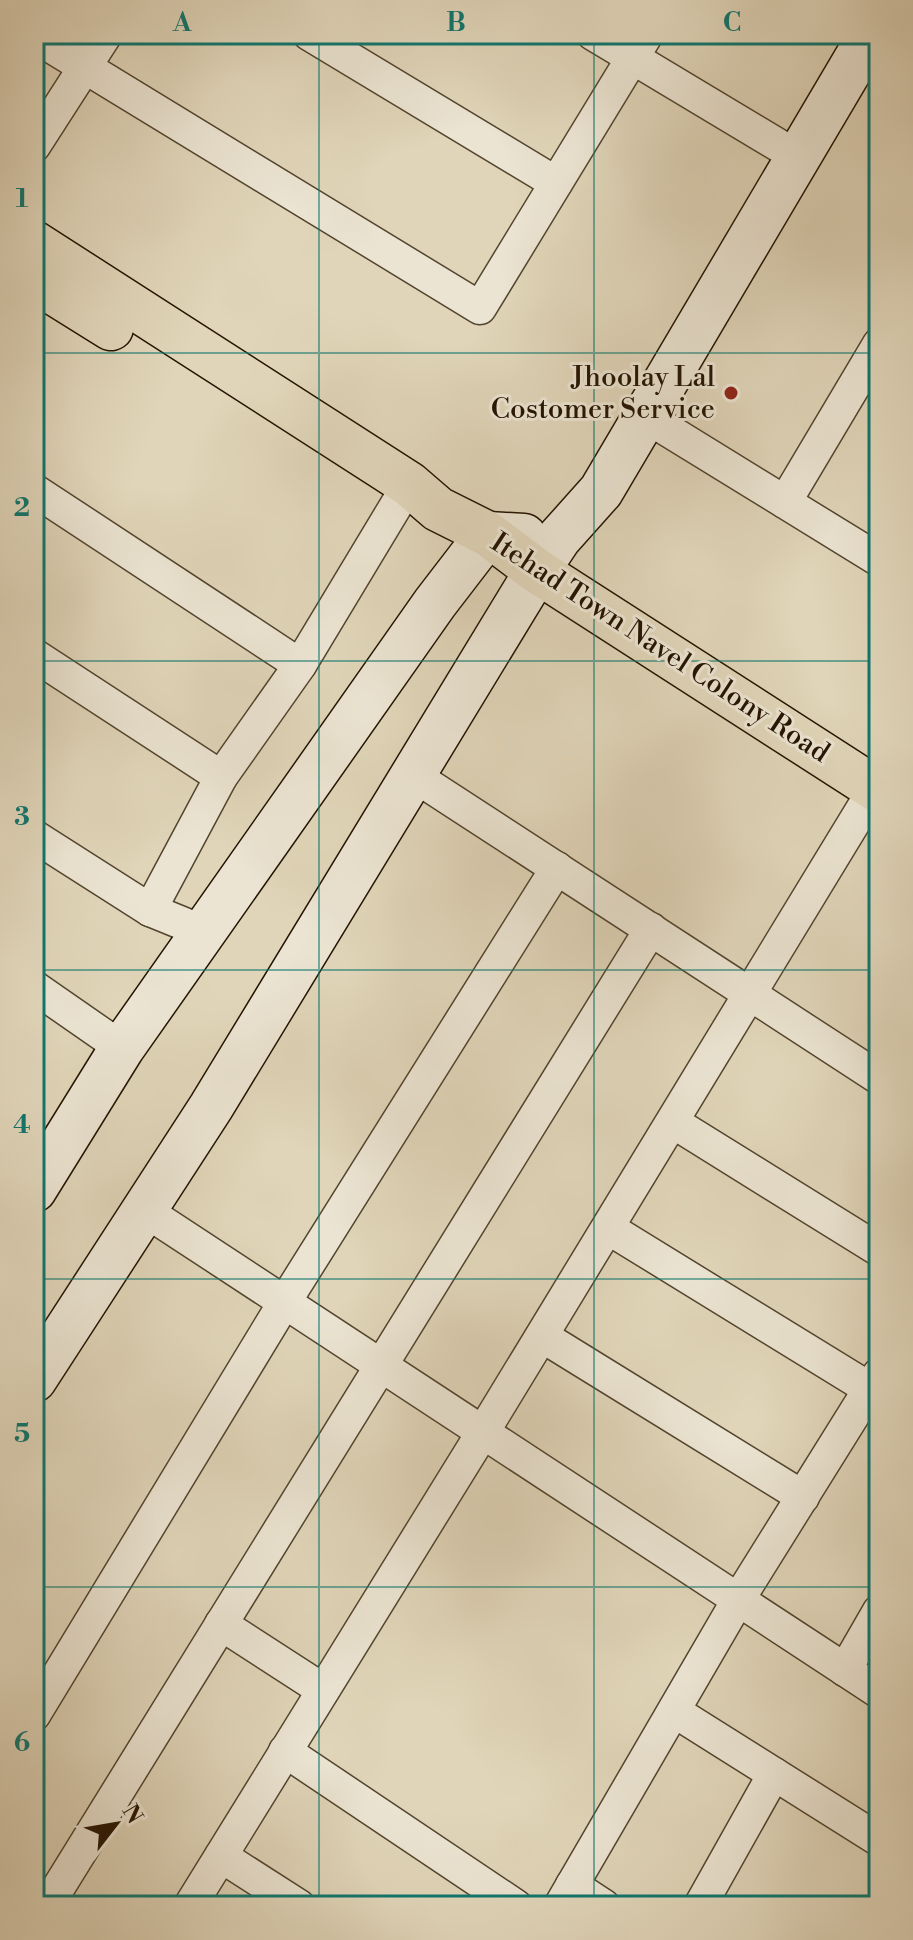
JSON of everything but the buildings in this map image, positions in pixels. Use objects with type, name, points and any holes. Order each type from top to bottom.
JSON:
[{"type":"main road","points":[[34,1380],[211,1107],[548,554],[601,491],[871,34]]},
{"type":"main road","name":"Itehad Town Navel Colony Road","points":[[34,243],[414,500]]},
{"type":"main road","name":"Itehad Town Navel Colony Road","points":[[34,280],[414,500],[488,534],[548,554],[877,790]]},
{"type":"main road","points":[[34,1190],[122,1048],[435,603],[488,534]]},
{"type":"street","points":[[34,146],[106,34]]},
{"type":"street","points":[[309,34],[556,183]]},
{"type":"street","points":[[593,34],[640,46],[798,157]]},
{"type":"street","points":[[34,36],[480,308],[640,46]]},
{"type":"street","points":[[785,502],[879,344]]},
{"type":"street","points":[[645,416],[879,560]]},
{"type":"street","points":[[34,490],[300,665]]},
{"type":"street","points":[[150,910],[221,777],[414,500]]},
{"type":"street","points":[[34,655],[221,777]]},
{"type":"street","points":[[413,775],[879,1078]]},
{"type":"street","points":[[190,1906],[877,790]]},
{"type":"street","points":[[34,836],[150,910],[204,932]]},
{"type":"street","points":[[34,1715],[284,1303],[557,868]]},
{"type":"street","points":[[47,1906],[651,929]]},
{"type":"street","points":[[34,987],[122,1048]]},
{"type":"street","points":[[673,1122],[879,1250]]},
{"type":"street","points":[[144,1210],[879,1692]]},
{"type":"street","points":[[604,1906],[566,1896],[738,1600],[874,1381],[608,1228]]},
{"type":"street","points":[[542,1336],[803,1497]]},
{"type":"street","points":[[845,1670],[879,1611]]},
{"type":"street","points":[[221,1624],[323,1690]]},
{"type":"street","points":[[674,1711],[879,1840]]},
{"type":"street","points":[[285,1751],[516,1906]]},
{"type":"street","points":[[700,1906],[774,1774]]},
{"type":"street","points":[[221,1856],[299,1906]]},
{"type":"place","name":"Jhoolay Lal Costomer Service","points":[[731,393]]}]
